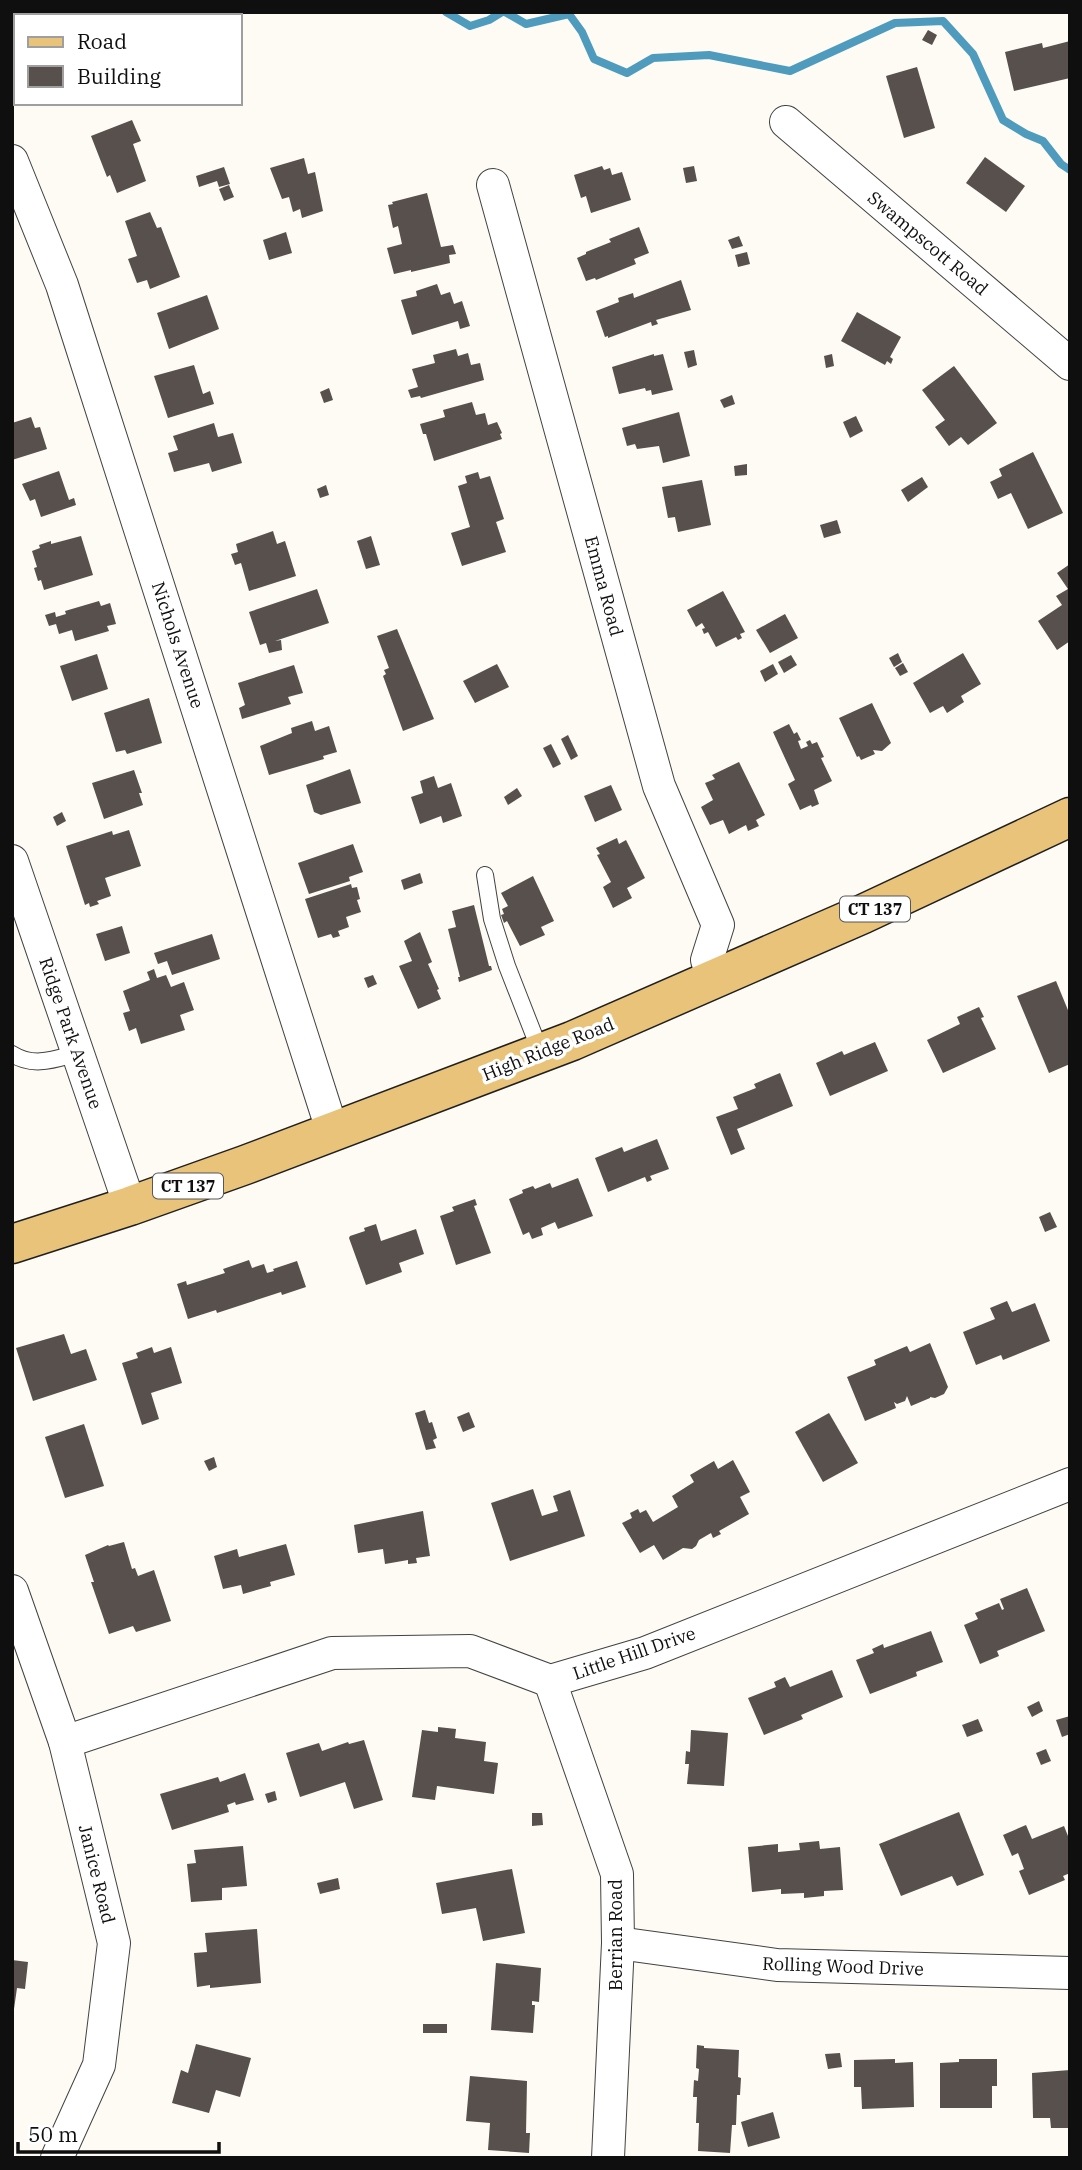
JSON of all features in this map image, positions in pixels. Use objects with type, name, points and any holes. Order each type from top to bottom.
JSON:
[{"type":"main road","name":"High Ridge Road","points":[[12,1244],[130,1206],[333,1133],[541,1053],[863,914],[1070,817]]},
{"type":"street","name":"Swampscott Road","points":[[786,122],[1070,364]]},
{"type":"street","name":"Nichols Avenue","points":[[12,161],[66,298],[333,1133]]},
{"type":"street","name":"Emma Road","points":[[493,185],[659,786],[718,925],[707,960],[713,980]]},
{"type":"street","name":"Ridge Park Avenue","points":[[13,864],[130,1206]]},
{"type":"street","name":"Little Hill Drive","points":[[65,1742],[332,1653],[470,1651],[550,1681],[645,1653],[1070,1484]]},
{"type":"street","name":"Janice Road","points":[[12,1591],[65,1742],[114,1943],[99,2066],[57,2158]]},
{"type":"street","name":"Berrian Road","points":[[550,1681],[617,1874],[618,1942],[608,2158]]},
{"type":"street","name":"Rolling Wood Drive","points":[[618,1942],[777,1965],[1070,1973]]},
{"type":"lane","points":[[485,875],[492,919],[541,1053]]},
{"type":"lane","points":[[16,1061],[44,1062],[78,1054]]},
{"type":"building","points":[[86,12],[86,14],[54,14]]},
{"type":"building","points":[[928,30],[937,35],[932,45],[922,40]]},
{"type":"building","points":[[1070,41],[1070,78],[1014,91],[1005,52],[1042,43],[1043,48]]},
{"type":"building","points":[[917,67],[935,128],[904,138],[886,76]]},
{"type":"building","points":[[132,120],[141,141],[133,144],[146,181],[117,193],[110,175],[107,177],[91,136]]},
{"type":"building","points":[[985,157],[1025,186],[1006,212],[966,183]]},
{"type":"building","points":[[304,158],[308,174],[315,172],[323,211],[302,218],[300,209],[293,212],[289,197],[282,199],[270,168]]},
{"type":"building","points":[[602,166],[604,170],[610,168],[612,175],[622,172],[631,200],[591,213],[586,196],[581,198],[574,175]]},
{"type":"building","points":[[694,166],[697,181],[686,183],[683,168]]},
{"type":"building","points":[[224,167],[230,184],[219,187],[217,181],[199,187],[196,176]]},
{"type":"building","points":[[229,185],[234,197],[224,201],[219,189]]},
{"type":"building","points":[[427,193],[441,247],[453,245],[456,254],[449,255],[450,263],[394,274],[387,248],[402,244],[398,226],[393,228],[388,205]]},
{"type":"building","points":[[150,212],[157,228],[161,227],[180,277],[150,289],[147,280],[137,283],[128,259],[137,256],[125,221]]},
{"type":"building","points":[[639,227],[649,253],[634,259],[636,264],[596,280],[586,281],[577,258],[611,242],[609,239]]},
{"type":"building","points":[[286,232],[292,253],[269,260],[263,240]]},
{"type":"building","points":[[739,236],[743,246],[732,249],[728,240]]},
{"type":"building","points":[[747,252],[750,264],[738,267],[735,255]]},
{"type":"building","points":[[681,280],[691,310],[656,320],[658,324],[652,326],[651,322],[605,337],[596,311],[619,302],[618,298],[633,293],[634,298]]},
{"type":"building","points":[[437,284],[441,295],[450,292],[454,304],[462,301],[470,326],[460,329],[458,321],[412,335],[401,300],[417,296],[416,291]]},
{"type":"building","points":[[207,295],[219,329],[169,349],[157,313]]},
{"type":"building","points":[[857,312],[901,337],[890,357],[893,359],[891,364],[887,361],[885,365],[841,341]]},
{"type":"building","points":[[456,349],[458,356],[468,353],[471,365],[480,363],[484,380],[421,398],[411,398],[408,390],[418,387],[412,369],[435,363],[433,355]]},
{"type":"building","points":[[694,350],[697,365],[688,368],[684,352]]},
{"type":"building","points":[[654,354],[663,354],[673,390],[652,395],[651,390],[646,391],[645,388],[619,394],[612,367]]},
{"type":"building","points":[[832,354],[834,366],[826,368],[824,356]]},
{"type":"building","points":[[194,365],[203,394],[210,391],[214,404],[168,418],[154,376]]},
{"type":"building","points":[[954,366],[997,423],[968,445],[961,437],[949,446],[935,427],[945,420],[922,390]]},
{"type":"building","points":[[329,388],[333,400],[324,403],[320,392]]},
{"type":"building","points":[[732,395],[735,404],[724,408],[720,400]]},
{"type":"building","points":[[472,402],[476,415],[485,413],[488,425],[497,422],[502,439],[434,461],[420,424],[445,417],[443,410]]},
{"type":"building","points":[[679,412],[690,456],[663,463],[659,446],[637,449],[635,444],[627,446],[622,428]]},
{"type":"building","points":[[856,416],[863,431],[850,438],[843,422]]},
{"type":"building","points":[[31,417],[35,428],[40,427],[47,449],[12,460],[12,423]]},
{"type":"building","points":[[214,423],[218,437],[233,433],[242,463],[212,472],[209,463],[174,472],[168,453],[178,450],[173,436]]},
{"type":"building","points":[[1033,452],[1063,513],[1028,529],[1011,493],[998,499],[990,482],[1002,476],[999,469]]},
{"type":"building","points":[[747,464],[747,475],[735,476],[734,466]]},
{"type":"building","points":[[59,471],[69,500],[74,498],[76,505],[41,517],[35,499],[30,501],[22,484]]},
{"type":"building","points":[[478,472],[480,479],[490,476],[504,519],[496,522],[506,552],[462,566],[451,533],[470,527],[458,486],[467,483],[465,476]]},
{"type":"building","points":[[922,477],[928,487],[908,502],[901,490]]},
{"type":"building","points":[[702,480],[711,525],[678,532],[675,517],[668,518],[662,487]]},
{"type":"building","points":[[326,485],[329,495],[320,498],[317,489]]},
{"type":"building","points":[[837,520],[841,533],[824,538],[820,525]]},
{"type":"building","points":[[273,531],[277,544],[285,541],[296,576],[249,591],[241,563],[235,565],[231,554],[238,552],[236,544]]},
{"type":"building","points":[[81,536],[93,575],[44,590],[34,568],[37,567],[32,551],[51,541],[51,544]]},
{"type":"building","points":[[371,536],[380,565],[366,569],[357,541]]},
{"type":"building","points":[[1070,564],[1070,641],[1057,650],[1038,621],[1062,605],[1056,596],[1068,589],[1057,573]]},
{"type":"building","points":[[317,589],[329,623],[275,641],[281,640],[282,650],[269,653],[266,643],[260,645],[249,612]]},
{"type":"building","points":[[723,591],[745,632],[740,634],[742,638],[738,640],[736,637],[716,647],[708,632],[704,634],[702,623],[696,627],[687,610]]},
{"type":"building","points":[[99,601],[101,606],[110,603],[116,624],[107,626],[109,631],[75,641],[72,630],[59,634],[56,624],[49,626],[45,615],[55,612],[56,617],[66,614],[65,611]]},
{"type":"building","points":[[785,614],[798,638],[770,653],[756,630]]},
{"type":"building","points":[[397,629],[434,719],[403,731],[383,676],[386,674],[384,670],[389,668],[377,636]]},
{"type":"building","points":[[898,653],[902,662],[894,667],[889,658]]},
{"type":"building","points":[[963,653],[981,684],[961,696],[964,702],[947,713],[943,706],[930,713],[913,683]]},
{"type":"building","points":[[97,654],[108,689],[72,701],[60,666]]},
{"type":"building","points":[[791,655],[797,665],[784,673],[778,662]]},
{"type":"building","points":[[903,663],[908,672],[900,676],[895,668]]},
{"type":"building","points":[[497,664],[509,687],[475,703],[463,681]]},
{"type":"building","points":[[773,664],[778,674],[765,682],[760,671]]},
{"type":"building","points":[[294,665],[303,693],[288,697],[291,704],[242,719],[239,708],[245,705],[238,683]]},
{"type":"building","points":[[149,698],[162,743],[127,754],[125,750],[116,752],[104,713]]},
{"type":"building","points":[[872,703],[891,743],[882,751],[873,750],[875,754],[861,760],[857,757],[839,718]]},
{"type":"building","points":[[312,721],[315,731],[329,726],[337,752],[323,756],[324,759],[269,775],[260,746],[292,733],[291,728]]},
{"type":"building","points":[[789,724],[801,740],[798,741],[801,749],[808,746],[806,742],[810,740],[812,744],[817,742],[832,781],[814,790],[819,804],[800,810],[788,784],[795,780],[773,732]]},
{"type":"building","points":[[568,735],[578,756],[571,760],[561,739]]},
{"type":"building","points":[[551,744],[561,764],[553,768],[543,748]]},
{"type":"building","points":[[739,762],[765,815],[756,820],[759,826],[748,831],[746,825],[729,834],[723,820],[710,825],[701,807],[713,800],[705,783],[715,779],[712,775]]},
{"type":"building","points":[[350,769],[361,803],[321,815],[314,812],[306,785]]},
{"type":"building","points":[[134,770],[143,805],[104,819],[92,783]]},
{"type":"building","points":[[434,776],[438,788],[451,783],[462,816],[443,823],[441,816],[420,824],[411,797],[423,793],[420,781]]},
{"type":"building","points":[[611,785],[622,810],[595,822],[584,796]]},
{"type":"building","points":[[517,788],[522,796],[508,805],[504,797]]},
{"type":"building","points":[[62,812],[66,821],[57,826],[53,817]]},
{"type":"building","points":[[129,830],[141,866],[105,878],[111,896],[97,901],[99,904],[90,907],[89,903],[85,905],[66,846],[112,831],[113,835]]},
{"type":"building","points":[[617,838],[619,844],[626,840],[645,878],[627,888],[632,898],[613,908],[603,887],[611,882],[596,848]]},
{"type":"building","points":[[353,844],[363,872],[349,877],[350,881],[309,894],[298,863]]},
{"type":"building","points":[[420,873],[423,883],[404,890],[401,880]]},
{"type":"building","points":[[533,876],[554,921],[541,927],[545,935],[520,946],[501,915],[504,914],[502,909],[508,906],[501,893]]},
{"type":"building","points":[[351,884],[352,888],[357,887],[361,912],[346,917],[349,927],[338,931],[340,936],[333,938],[331,934],[318,938],[305,899]]},
{"type":"building","points":[[474,905],[492,970],[459,982],[448,929],[456,927],[452,911]]},
{"type":"building","points":[[122,926],[130,953],[105,961],[96,934]]},
{"type":"building","points":[[420,932],[432,962],[428,964],[441,999],[418,1009],[399,966],[412,961],[404,941]]},
{"type":"building","points":[[212,934],[220,959],[172,975],[167,961],[158,964],[154,953]]},
{"type":"building","points":[[154,969],[157,978],[166,975],[171,987],[184,982],[194,1010],[180,1015],[185,1030],[141,1044],[136,1028],[129,1031],[123,1013],[130,1011],[123,991],[150,980],[147,972]]},
{"type":"building","points":[[373,975],[377,984],[368,988],[364,978]]},
{"type":"building","points":[[1056,981],[1070,1015],[1070,1064],[1049,1073],[1017,996]]},
{"type":"building","points":[[979,1007],[984,1017],[981,1018],[996,1049],[943,1073],[927,1040],[960,1024],[957,1017]]},
{"type":"building","points":[[875,1042],[888,1071],[830,1096],[816,1063],[842,1051],[844,1055]]},
{"type":"building","points":[[780,1073],[793,1106],[737,1129],[745,1149],[731,1155],[716,1117],[738,1109],[733,1097],[756,1088],[754,1084]]},
{"type":"building","points":[[657,1139],[669,1169],[650,1176],[652,1180],[647,1182],[645,1177],[608,1192],[595,1158],[622,1147],[624,1152]]},
{"type":"building","points":[[578,1178],[593,1216],[558,1229],[555,1222],[541,1228],[543,1235],[532,1239],[529,1232],[523,1235],[509,1199],[533,1186],[535,1189],[550,1183],[552,1188]]},
{"type":"building","points":[[475,1199],[477,1205],[474,1206],[491,1253],[456,1265],[440,1216],[454,1211],[452,1207]]},
{"type":"building","points":[[1050,1212],[1057,1227],[1045,1232],[1039,1217]]},
{"type":"building","points":[[376,1224],[381,1241],[416,1229],[424,1254],[399,1263],[402,1272],[366,1285],[349,1238]]},
{"type":"building","points":[[249,1260],[252,1268],[264,1264],[267,1273],[297,1261],[306,1287],[188,1319],[177,1284],[186,1281],[187,1285],[225,1273],[223,1269]]},
{"type":"building","points":[[1007,1301],[1012,1312],[1035,1303],[1050,1341],[1003,1360],[1001,1355],[976,1365],[963,1332],[995,1319],[990,1308]]},
{"type":"building","points":[[64,1334],[71,1354],[86,1349],[97,1380],[33,1401],[16,1348]]},
{"type":"building","points":[[930,1343],[948,1387],[944,1394],[911,1406],[907,1396],[905,1401],[897,1404],[894,1402],[896,1408],[865,1421],[847,1377],[876,1365],[874,1360],[907,1346],[910,1352]]},
{"type":"building","points":[[152,1347],[154,1353],[171,1347],[182,1383],[151,1393],[159,1419],[142,1425],[122,1363],[138,1358],[136,1353]]},
{"type":"building","points":[[425,1410],[437,1438],[433,1440],[436,1448],[426,1450],[415,1413]]},
{"type":"building","points":[[469,1412],[475,1427],[463,1432],[457,1417]]},
{"type":"building","points":[[829,1413],[858,1463],[823,1482],[795,1432]]},
{"type":"building","points":[[84,1424],[104,1486],[65,1498],[45,1437]]},
{"type":"building","points":[[214,1457],[217,1467],[209,1471],[204,1461]]},
{"type":"building","points":[[733,1460],[750,1492],[740,1497],[749,1514],[719,1531],[721,1534],[713,1538],[711,1533],[699,1540],[692,1549],[683,1548],[663,1560],[654,1545],[640,1553],[622,1523],[632,1518],[630,1513],[638,1509],[640,1513],[646,1510],[653,1522],[678,1507],[672,1496],[694,1482],[690,1475],[714,1461],[718,1469]]},
{"type":"building","points":[[533,1489],[542,1516],[558,1511],[553,1496],[570,1490],[585,1536],[510,1561],[491,1503]]},
{"type":"building","points":[[423,1511],[430,1556],[416,1558],[417,1563],[408,1564],[408,1560],[385,1564],[383,1549],[358,1553],[354,1525]]},
{"type":"building","points":[[124,1542],[132,1569],[135,1568],[138,1576],[154,1570],[171,1621],[136,1632],[133,1626],[109,1634],[91,1582],[94,1582],[85,1555],[108,1545]]},
{"type":"building","points":[[286,1544],[295,1575],[243,1594],[241,1585],[223,1589],[214,1556],[237,1549],[239,1557]]},
{"type":"building","points":[[1027,1588],[1045,1631],[997,1651],[999,1656],[980,1664],[964,1625],[978,1619],[975,1613],[999,1603],[1002,1610],[1004,1609],[1000,1599]]},
{"type":"building","points":[[931,1631],[943,1662],[916,1672],[917,1676],[870,1694],[856,1660],[874,1653],[872,1649],[883,1644],[884,1648]]},
{"type":"building","points":[[832,1670],[843,1697],[801,1715],[803,1719],[764,1735],[748,1698],[776,1687],[774,1682],[785,1677],[790,1687]]},
{"type":"building","points":[[1039,1701],[1043,1711],[1032,1717],[1027,1707]]},
{"type":"building","points":[[1070,1716],[1070,1734],[1062,1737],[1056,1720]]},
{"type":"building","points":[[978,1719],[983,1731],[967,1737],[962,1725]]},
{"type":"building","points":[[438,1727],[456,1729],[455,1738],[486,1742],[484,1761],[498,1763],[494,1794],[437,1786],[435,1800],[412,1797],[422,1730],[438,1732]]},
{"type":"building","points":[[691,1730],[728,1733],[724,1786],[687,1784],[689,1764],[685,1764],[686,1751],[690,1752]]},
{"type":"building","points":[[364,1740],[383,1800],[354,1809],[345,1782],[300,1797],[286,1753],[319,1743],[322,1751],[348,1742],[349,1744]]},
{"type":"building","points":[[1046,1749],[1051,1761],[1041,1765],[1036,1753]]},
{"type":"building","points":[[245,1773],[254,1800],[236,1805],[235,1802],[227,1805],[229,1812],[172,1830],[160,1794],[218,1777],[220,1782]]},
{"type":"building","points":[[275,1791],[277,1800],[268,1803],[265,1794]]},
{"type":"building","points":[[959,1812],[984,1875],[957,1886],[952,1876],[901,1896],[879,1844]]},
{"type":"building","points":[[532,1813],[542,1813],[543,1825],[532,1826]]},
{"type":"building","points":[[1026,1825],[1032,1839],[1064,1826],[1070,1841],[1070,1873],[1063,1876],[1065,1880],[1029,1895],[1019,1871],[1024,1869],[1018,1853],[1012,1856],[1003,1835]]},
{"type":"building","points":[[819,1841],[820,1849],[840,1847],[843,1890],[824,1891],[824,1896],[804,1898],[804,1893],[781,1894],[781,1889],[752,1892],[748,1847],[778,1844],[778,1852],[800,1850],[799,1843]]},
{"type":"building","points":[[243,1846],[247,1886],[222,1888],[222,1900],[191,1902],[187,1864],[196,1863],[194,1850]]},
{"type":"building","points":[[512,1869],[525,1933],[483,1941],[476,1908],[442,1914],[436,1883]]},
{"type":"building","points":[[338,1878],[340,1889],[320,1894],[317,1883]]},
{"type":"building","points":[[257,1929],[261,1983],[197,1987],[194,1953],[207,1952],[205,1933]]},
{"type":"building","points":[[12,1960],[28,1962],[25,1989],[17,1988],[14,2009],[12,2009]]},
{"type":"building","points":[[496,1963],[541,1968],[539,2002],[532,2001],[532,2005],[535,2005],[533,2033],[491,2030]]},
{"type":"building","points":[[423,2024],[447,2024],[447,2033],[423,2033]]},
{"type":"building","points":[[196,2044],[251,2058],[240,2097],[216,2090],[209,2113],[172,2103],[181,2070],[188,2073]]},
{"type":"building","points":[[697,2045],[704,2048],[739,2050],[740,2095],[737,2095],[736,2125],[732,2125],[730,2153],[698,2151],[697,2097],[693,2097],[694,2080],[698,2081],[699,2069],[696,2068]]},
{"type":"building","points":[[840,2053],[842,2067],[828,2069],[825,2054]]},
{"type":"building","points":[[895,2059],[895,2063],[913,2062],[914,2107],[862,2109],[861,2087],[854,2087],[854,2060]]},
{"type":"building","points":[[959,2059],[997,2059],[997,2086],[992,2086],[992,2108],[940,2108],[940,2063],[959,2062]]},
{"type":"building","points":[[1070,2070],[1070,2128],[1051,2128],[1050,2118],[1033,2118],[1032,2073]]},
{"type":"building","points":[[470,2076],[527,2081],[526,2133],[530,2133],[529,2153],[488,2150],[490,2123],[466,2121]]},
{"type":"building","points":[[773,2112],[780,2138],[748,2147],[741,2122]]},
{"type":"waterway","points":[[446,12],[470,26],[489,20],[502,12]]},
{"type":"waterway","points":[[505,12],[526,24],[569,14],[582,32],[594,59],[627,73],[653,58],[709,55],[790,71],[895,23],[943,21],[973,54],[1003,120],[1043,141],[1061,164],[1070,170]]}]
